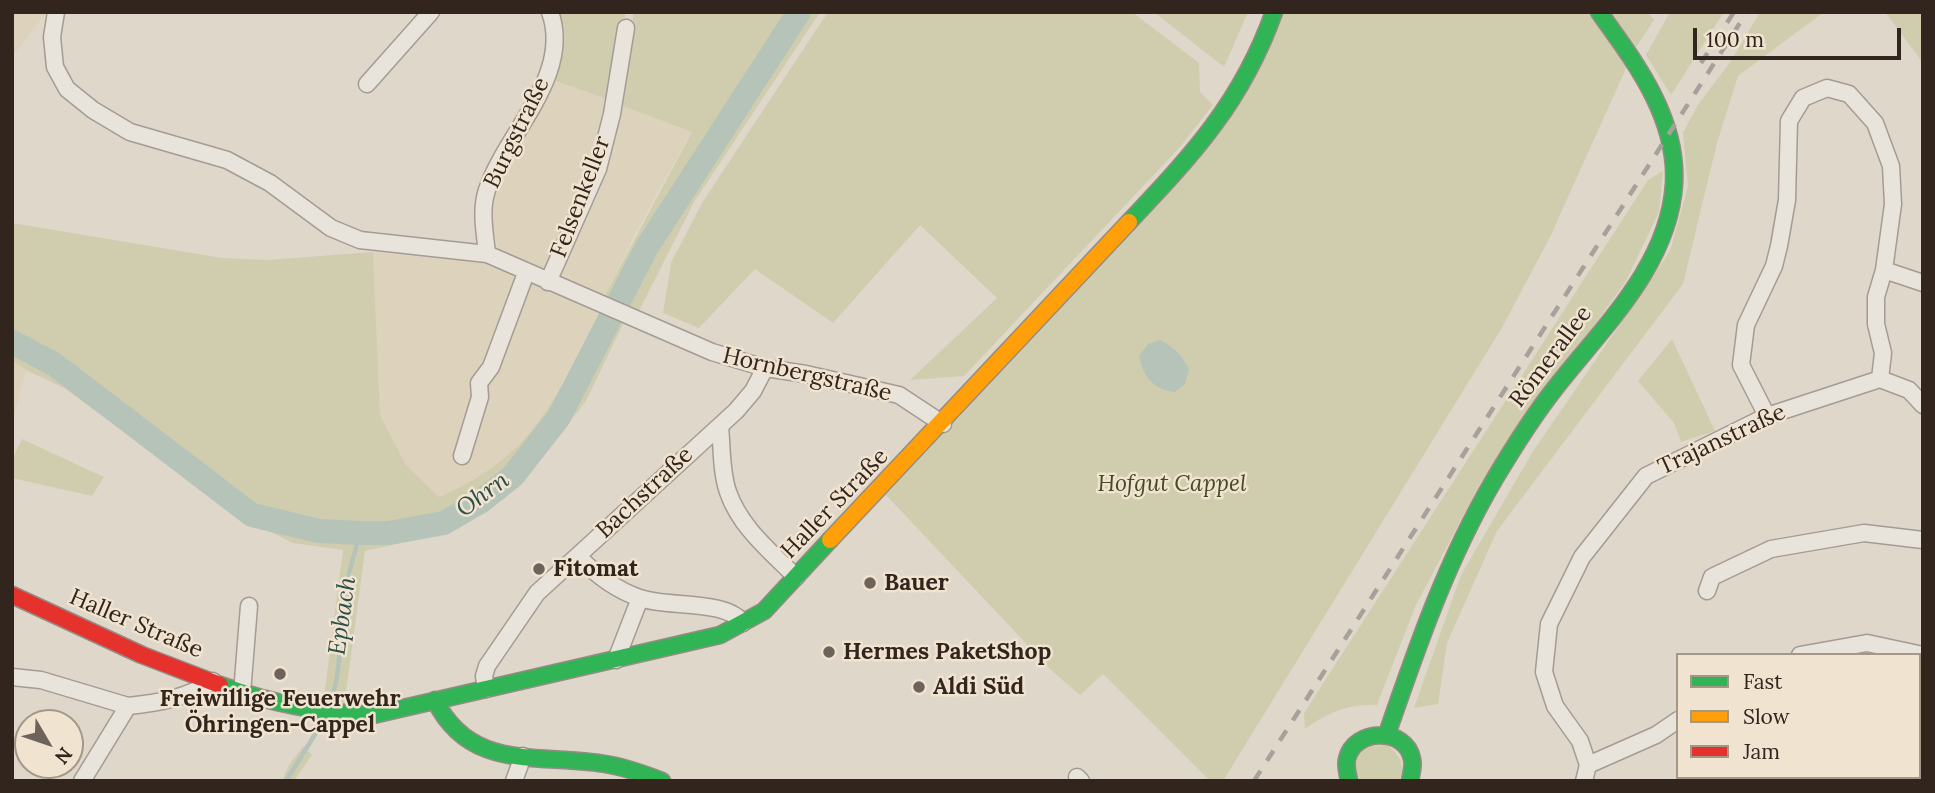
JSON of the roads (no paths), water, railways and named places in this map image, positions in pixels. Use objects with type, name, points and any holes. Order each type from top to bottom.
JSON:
[{"type":"main road","name":"Haller Straße","points":[[12,595],[242,693],[324,713],[351,716],[373,715],[720,635],[764,611],[943,424],[1200,147],[1230,107],[1266,39],[1274,12]]},
{"type":"main road","name":"Römerallee","points":[[1387,734],[1421,632],[1492,483],[1553,391],[1638,280],[1658,247],[1669,216],[1674,170],[1672,144],[1664,115],[1640,71],[1599,12]]},
{"type":"main road","points":[[435,700],[440,719],[454,733],[496,754],[606,765],[662,781]]},
{"type":"main road","points":[[1349,781],[1346,762],[1351,750],[1366,736],[1387,734],[1409,750],[1413,768],[1410,781]]},
{"type":"street","points":[[56,12],[52,37],[55,67],[67,89],[93,110],[130,132],[227,160],[270,183],[331,228],[360,240],[487,254],[548,282]]},
{"type":"street","points":[[367,84],[431,12]]},
{"type":"street","name":"Burgstraße","points":[[487,254],[483,214],[487,189],[542,87],[552,62],[555,42],[550,12]]},
{"type":"street","name":"Felsenkeller","points":[[548,282],[598,169],[612,114],[626,28]]},
{"type":"street","points":[[1767,416],[1741,365],[1746,325],[1774,266],[1779,246],[1787,200],[1789,121],[1802,98],[1827,88],[1849,94],[1875,123],[1891,166],[1893,204],[1884,270],[1875,297],[1876,324],[1883,353],[1880,379],[1909,390],[1923,405]]},
{"type":"street","points":[[1884,270],[1923,284]]},
{"type":"street","points":[[462,456],[480,397],[480,383],[491,367],[526,273]]},
{"type":"street","name":"Hornbergstraße","points":[[548,282],[712,352],[765,368],[806,374],[899,396],[943,424]]},
{"type":"street","name":"Bachstraße","points":[[486,689],[484,676],[492,657],[537,593],[720,426],[753,391],[765,368]]},
{"type":"street","name":"Trajanstraße","points":[[1586,773],[1580,741],[1555,706],[1544,672],[1549,624],[1582,557],[1646,476],[1767,416],[1880,379]]},
{"type":"street","points":[[720,426],[727,489],[736,512],[752,534],[796,577]]},
{"type":"street","points":[[1707,591],[1712,577],[1771,549],[1864,533],[1923,540]]},
{"type":"street","points":[[578,556],[596,575],[640,598],[723,610],[738,616],[743,622]]},
{"type":"street","points":[[616,660],[640,598]]},
{"type":"street","points":[[242,693],[249,606]]},
{"type":"street","points":[[1811,653],[1867,643],[1914,653]]},
{"type":"street","points":[[12,677],[41,680],[128,706],[156,703],[196,692],[213,681]]},
{"type":"street","points":[[82,781],[128,706]]},
{"type":"street","points":[[1586,773],[1676,721]]},
{"type":"street","points":[[514,781],[523,756]]},
{"type":"waterway","name":"Ohrn","points":[[12,342],[54,364],[252,515],[319,531],[360,533],[389,533],[444,523],[480,502],[513,476],[559,417],[647,247],[799,12]]},
{"type":"waterway","name":"Epbach","points":[[332,699],[349,573],[360,533]]},
{"type":"waterway","name":"Epbach","points":[[286,781],[319,728]]},
{"type":"railway","points":[[1701,63],[1734,12]]},
{"type":"railway","points":[[1254,781],[1747,12]]},
{"type":"place","name":"Fitomat","points":[[539,569]]},
{"type":"place","name":"Bauer","points":[[870,583]]},
{"type":"place","name":"Hermes PaketShop","points":[[829,652]]},
{"type":"place","name":"Freiwillige Feuerwehr Öhringen-Cappel","points":[[280,674]]},
{"type":"place","name":"Aldi Süd","points":[[919,687]]},
{"type":"park label","name":"Hofgut Cappel","points":[[1172,484]]}]
